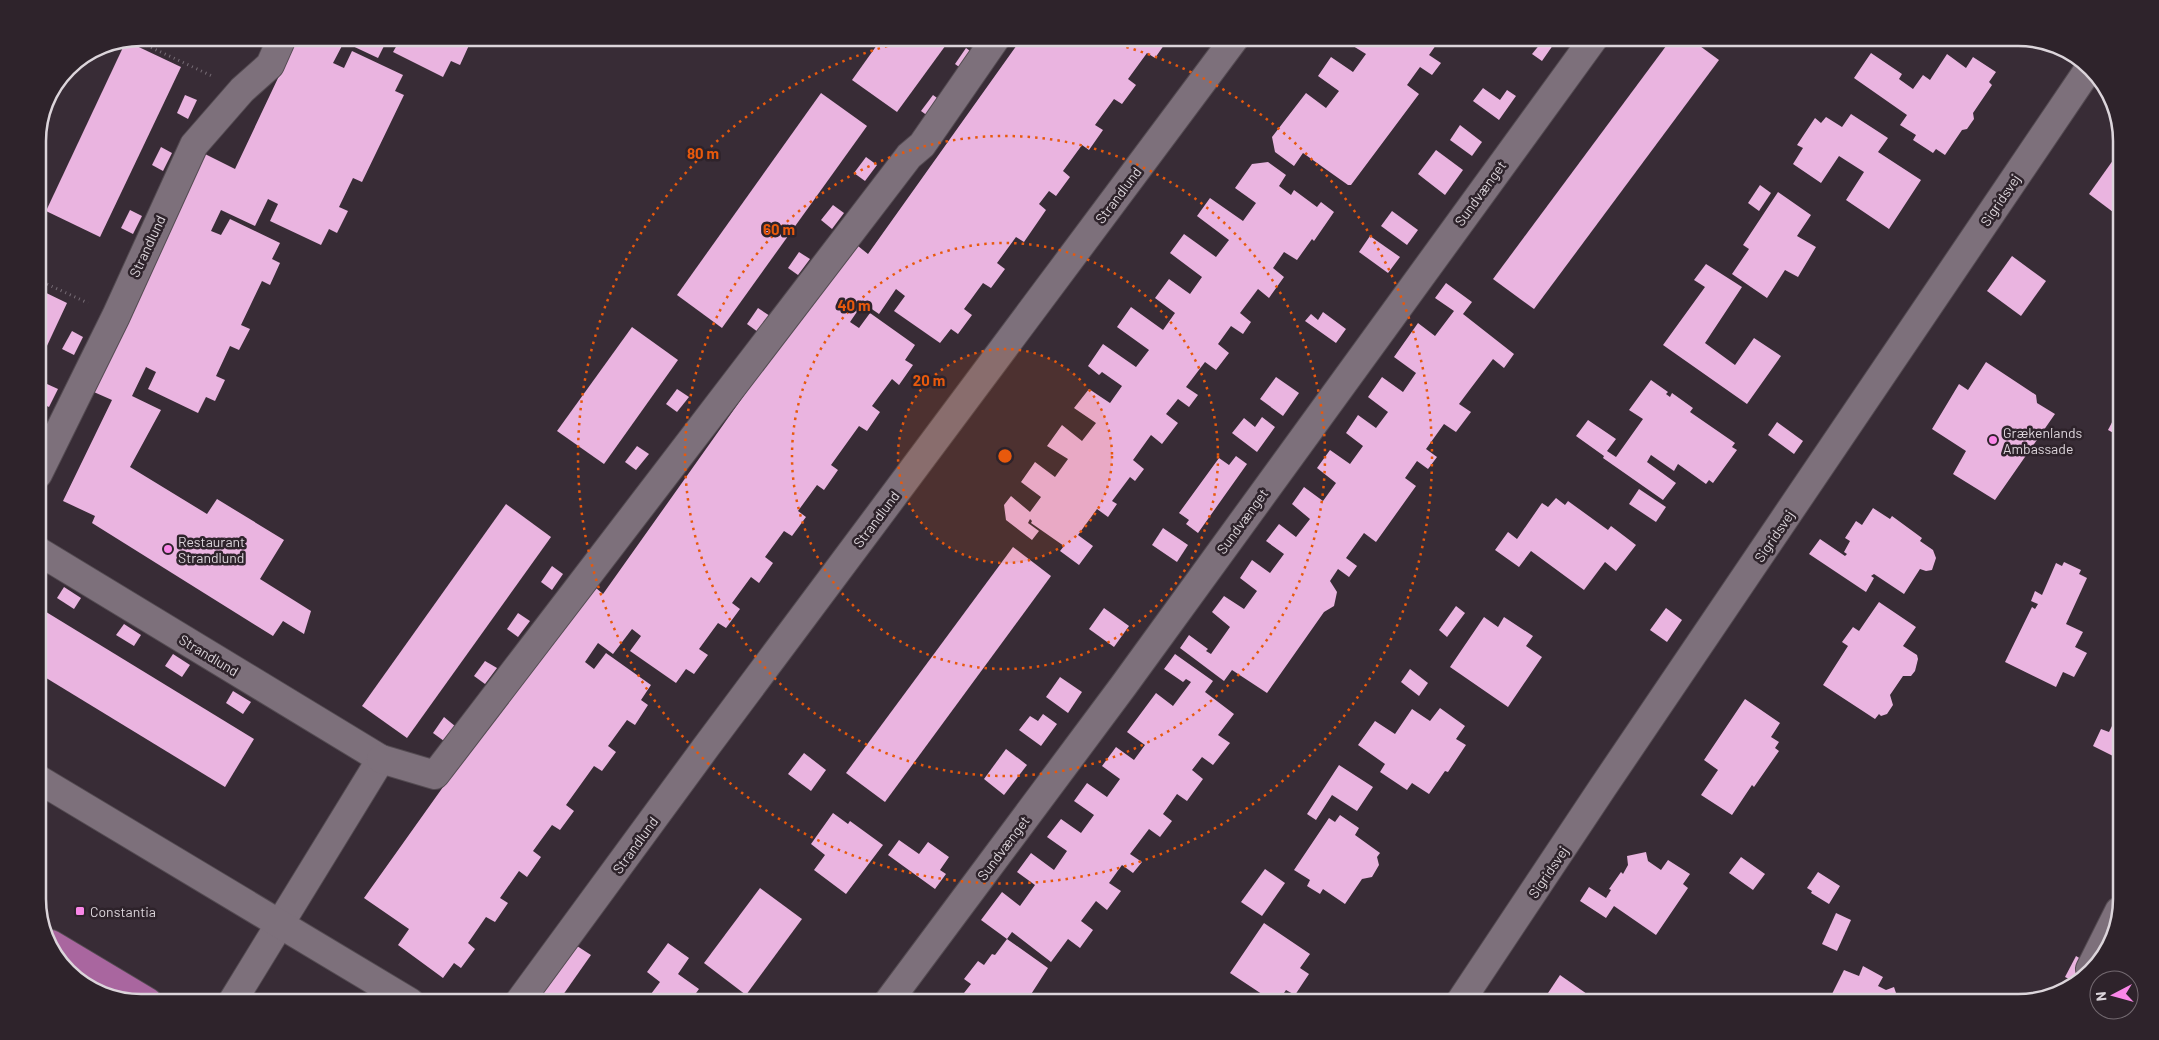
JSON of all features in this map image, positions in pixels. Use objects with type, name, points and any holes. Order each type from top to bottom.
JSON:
[{"type":"main road","points":[[65,955],[98,982],[123,992]]},
{"type":"street","name":"Strandlund","points":[[46,458],[116,316],[194,145],[242,90],[270,65],[278,46]]},
{"type":"street","name":"Strandlund","points":[[46,556],[381,759],[435,775],[909,156],[922,145],[990,46]]},
{"type":"street","name":"Strandlund","points":[[525,994],[712,739],[1229,46]]},
{"type":"street","name":"Sundvænget","points":[[894,994],[1124,685],[1588,46]]},
{"type":"street","name":"Sigridsvej","points":[[1465,994],[1603,787],[2085,75]]},
{"type":"street","points":[[237,994],[381,759]]},
{"type":"street","points":[[46,785],[397,994]]},
{"type":"path","points":[[149,46],[242,90]]},
{"type":"path","points":[[46,284],[116,316]]},
{"type":"building","points":[[137,46],[181,67],[100,237],[46,211],[123,48]]},
{"type":"building","points":[[293,46],[342,46],[333,63],[344,68],[352,51],[403,75],[395,91],[404,95],[362,182],[353,178],[339,207],[348,211],[337,233],[329,229],[321,245],[270,221],[278,204],[268,199],[255,226],[221,210],[211,231],[221,235],[230,219],[280,243],[272,259],[280,263],[270,285],[262,281],[241,325],[250,329],[239,350],[230,346],[216,376],[225,380],[215,401],[206,397],[198,413],[148,389],[156,372],[146,367],[132,396],[161,410],[130,467],[207,514],[217,499],[284,540],[260,579],[311,611],[304,634],[283,621],[273,636],[92,523],[95,516],[63,501],[112,400],[87,389],[201,152],[235,169]]},
{"type":"building","points":[[352,46],[384,46],[378,58]]},
{"type":"building","points":[[396,46],[469,46],[460,65],[451,61],[443,77],[393,52]]},
{"type":"building","points":[[876,46],[945,46],[897,112],[852,80]]},
{"type":"building","points":[[1016,46],[1163,46],[1155,58],[1147,53],[1128,79],[1136,85],[1122,104],[1114,99],[1095,125],[1103,130],[1089,150],[1082,145],[1063,171],[1070,177],[1056,196],[1049,191],[1039,204],[1046,210],[1024,242],[1016,237],[997,263],[1005,269],[991,288],[983,283],[964,309],[972,315],[958,334],[951,329],[940,343],[894,311],[905,296],[896,289],[879,314],[863,303],[850,322],[859,328],[870,313],[915,345],[905,360],[913,365],[899,385],[892,379],[872,406],[880,412],[867,431],[859,426],[831,465],[838,470],[824,490],[817,485],[798,511],[806,517],[792,536],[784,531],[765,557],[773,563],[759,583],[751,577],[732,603],[740,609],[726,628],[718,623],[699,649],[708,655],[694,674],[686,669],[676,683],[630,651],[641,636],[632,629],[613,654],[598,643],[585,662],[594,669],[606,653],[651,685],[641,700],[648,705],[635,725],[627,720],[608,746],[616,752],[602,771],[594,766],[566,805],[574,811],[560,830],[552,825],[533,851],[541,857],[527,877],[519,871],[500,898],[508,903],[495,922],[486,917],[468,943],[475,949],[461,968],[454,963],[443,978],[398,945],[409,929],[364,898],[589,582],[603,594],[853,242],[868,254]]},
{"type":"building","points":[[1353,46],[1435,46],[1429,55],[1441,63],[1432,75],[1420,67],[1407,85],[1419,94],[1351,185],[1348,185],[1303,153],[1294,166],[1275,152],[1272,137],[1306,93],[1326,108],[1339,91],[1318,76],[1331,57],[1353,72],[1366,54]]},
{"type":"building","points":[[1539,46],[1552,46],[1542,61],[1532,54]]},
{"type":"building","points":[[1666,46],[1700,46],[1719,60],[1534,309],[1493,279]]},
{"type":"building","points":[[966,48],[977,56],[966,72],[955,64]]},
{"type":"building","points":[[1871,53],[1902,74],[1899,79],[1913,89],[1923,75],[1930,80],[1947,54],[1966,68],[1973,57],[1996,72],[1989,82],[1992,85],[1973,113],[1974,119],[1967,129],[1962,130],[1945,155],[1936,149],[1933,153],[1913,140],[1916,135],[1900,125],[1907,115],[1854,78]]},
{"type":"building","points":[[1483,88],[1500,100],[1507,90],[1516,96],[1499,120],[1473,101]]},
{"type":"building","points":[[821,93],[867,126],[722,328],[677,295]]},
{"type":"building","points":[[185,95],[197,100],[188,119],[177,113]]},
{"type":"building","points":[[933,95],[944,103],[932,119],[921,111]]},
{"type":"building","points":[[1851,114],[1888,138],[1878,152],[1921,180],[1889,229],[1846,200],[1864,172],[1839,156],[1821,183],[1793,164],[1803,148],[1797,145],[1815,118],[1821,123],[1826,117],[1842,127]]},
{"type":"building","points":[[1460,125],[1482,142],[1472,156],[1450,140]]},
{"type":"building","points":[[161,147],[172,153],[163,171],[152,165]]},
{"type":"building","points":[[1436,150],[1463,170],[1445,195],[1418,174]]},
{"type":"building","points":[[866,157],[877,165],[865,181],[854,173]]},
{"type":"building","points":[[2113,160],[2113,212],[2089,194]]},
{"type":"building","points":[[1268,162],[1286,175],[1279,186],[1291,195],[1294,190],[1317,207],[1321,202],[1334,212],[1314,241],[1312,239],[1297,260],[1284,252],[1273,268],[1284,277],[1269,298],[1258,289],[1240,313],[1251,322],[1243,334],[1231,326],[1218,344],[1229,353],[1216,370],[1205,362],[1186,387],[1198,395],[1189,407],[1178,399],[1166,414],[1178,423],[1162,444],[1151,435],[1133,460],[1144,469],[1135,481],[1130,477],[1112,501],[1117,504],[1108,517],[1097,509],[1078,535],[1093,546],[1079,565],[1060,551],[1064,546],[1031,523],[1030,519],[1028,523],[1039,531],[1032,540],[1006,520],[1004,505],[1011,496],[1030,512],[1041,497],[1021,482],[1035,462],[1055,477],[1068,459],[1047,446],[1062,425],[1082,441],[1096,423],[1074,408],[1089,389],[1110,403],[1122,386],[1102,372],[1099,375],[1088,366],[1103,344],[1136,367],[1149,350],[1117,327],[1131,307],[1163,330],[1175,313],[1155,298],[1169,279],[1190,294],[1202,277],[1170,253],[1184,234],[1216,257],[1229,240],[1197,216],[1210,198],[1243,221],[1256,203],[1235,188],[1252,164]]},
{"type":"building","points":[[1760,185],[1771,193],[1759,211],[1748,203]]},
{"type":"building","points":[[1778,192],[1811,215],[1797,236],[1816,247],[1798,277],[1785,270],[1767,298],[1732,274],[1749,249],[1743,245]]},
{"type":"building","points":[[833,205],[844,213],[832,229],[821,220]]},
{"type":"building","points":[[130,210],[142,216],[133,234],[121,228]]},
{"type":"building","points":[[1392,211],[1418,230],[1407,245],[1381,226]]},
{"type":"building","points":[[1370,236],[1400,257],[1388,273],[1359,252]]},
{"type":"building","points":[[799,252],[810,259],[798,275],[788,268]]},
{"type":"building","points":[[2012,256],[2046,281],[2021,316],[1987,291]]},
{"type":"building","points":[[1706,264],[1742,287],[1705,343],[1735,365],[1754,338],[1781,356],[1747,404],[1663,345],[1705,287],[1694,280]]},
{"type":"building","points":[[1446,283],[1472,302],[1463,314],[1514,354],[1504,368],[1493,359],[1459,404],[1471,412],[1456,432],[1444,424],[1426,449],[1437,457],[1428,469],[1417,461],[1405,478],[1416,486],[1376,542],[1364,533],[1346,558],[1357,566],[1349,577],[1338,569],[1330,581],[1337,592],[1334,606],[1324,612],[1267,693],[1232,670],[1224,681],[1180,648],[1189,635],[1208,649],[1206,651],[1211,654],[1230,627],[1212,612],[1224,596],[1244,609],[1257,591],[1240,578],[1252,560],[1270,573],[1284,554],[1266,541],[1279,524],[1296,537],[1310,519],[1292,504],[1304,487],[1323,501],[1336,483],[1317,468],[1330,450],[1350,464],[1363,446],[1346,433],[1358,415],[1376,428],[1388,412],[1368,397],[1382,377],[1403,392],[1416,373],[1394,357],[1418,323],[1435,336],[1454,311],[1435,298]]},
{"type":"building","points":[[46,293],[67,303],[46,348]]},
{"type":"building","points":[[758,308],[770,316],[758,332],[747,324]]},
{"type":"building","points":[[1323,312],[1346,329],[1336,343],[1305,321],[1311,314],[1318,320]]},
{"type":"building","points":[[632,327],[678,360],[604,464],[557,431]]},
{"type":"building","points":[[72,331],[83,337],[74,355],[62,349]]},
{"type":"building","name":"Grækenlands Ambassade","points":[[1986,362],[2036,395],[2037,403],[2055,414],[1995,500],[1953,474],[1966,451],[1932,429],[1959,384],[1968,390]]},
{"type":"building","points":[[1276,377],[1299,393],[1283,416],[1260,399]]},
{"type":"building","points":[[1651,380],[1668,392],[1666,394],[1670,397],[1672,393],[1693,408],[1690,412],[1735,443],[1732,447],[1737,450],[1713,483],[1709,480],[1706,484],[1678,464],[1674,471],[1651,455],[1647,462],[1676,483],[1663,500],[1603,458],[1604,456],[1576,436],[1588,420],[1616,439],[1607,451],[1616,457],[1643,419],[1629,410]]},
{"type":"building","points":[[47,384],[58,389],[49,407],[46,406]]},
{"type":"building","points":[[677,389],[689,397],[677,412],[666,404]]},
{"type":"building","points":[[1262,417],[1275,427],[1257,452],[1232,433],[1244,418],[1255,427]]},
{"type":"building","points":[[2113,420],[2113,433],[2108,430]]},
{"type":"building","points":[[1777,422],[1803,441],[1794,454],[1768,435]]},
{"type":"building","points":[[637,446],[649,454],[636,470],[625,462]]},
{"type":"building","points":[[1236,456],[1247,464],[1198,533],[1186,524],[1189,520],[1179,513],[1219,458],[1229,465]]},
{"type":"building","points":[[1639,489],[1666,507],[1656,522],[1629,504]]},
{"type":"building","points":[[1556,498],[1565,505],[1568,501],[1608,530],[1611,526],[1636,545],[1616,571],[1605,562],[1584,590],[1531,551],[1519,567],[1495,550],[1508,532],[1517,539],[1542,503],[1548,507]]},
{"type":"building","points":[[506,504],[551,537],[407,738],[362,706]]},
{"type":"building","points":[[1873,508],[1890,519],[1892,516],[1922,538],[1920,541],[1933,550],[1936,558],[1932,570],[1920,569],[1904,594],[1874,574],[1871,576],[1874,578],[1866,592],[1809,554],[1820,539],[1845,556],[1847,554],[1844,552],[1850,541],[1845,538],[1856,521],[1862,525]]},
{"type":"building","points":[[1163,528],[1188,545],[1177,562],[1152,545]]},
{"type":"building","points":[[1013,547],[1051,576],[885,802],[846,773]]},
{"type":"building","points":[[2064,562],[2081,570],[2079,574],[2087,578],[2066,624],[2083,632],[2075,647],[2087,653],[2074,677],[2063,672],[2056,687],[2005,662],[2032,607],[2035,609],[2038,604],[2031,601],[2035,591],[2042,595],[2056,563],[2062,566]]},
{"type":"building","points":[[552,566],[563,574],[552,590],[541,582]]},
{"type":"building","points":[[64,587],[81,598],[74,609],[57,598]]},
{"type":"building","points":[[1879,602],[1916,627],[1903,646],[1917,655],[1918,659],[1915,671],[1911,676],[1903,676],[1890,695],[1893,705],[1887,714],[1881,716],[1879,714],[1875,719],[1823,685],[1848,646],[1842,642],[1853,627],[1859,631]]},
{"type":"building","points":[[1456,606],[1465,613],[1447,637],[1439,630]]},
{"type":"building","points":[[1104,608],[1129,626],[1114,647],[1089,629]]},
{"type":"building","points":[[1666,608],[1682,620],[1667,642],[1650,630]]},
{"type":"building","points":[[46,612],[254,739],[225,787],[46,678]]},
{"type":"building","points":[[518,613],[530,621],[518,637],[507,629]]},
{"type":"building","points":[[1484,617],[1498,627],[1504,617],[1533,636],[1526,646],[1542,657],[1508,707],[1450,667]]},
{"type":"building","points":[[124,624],[141,635],[134,646],[116,635]]},
{"type":"building","points":[[173,654],[190,665],[182,677],[165,666]]},
{"type":"building","points":[[1175,654],[1213,681],[1205,692],[1234,714],[1218,735],[1230,743],[1213,765],[1202,757],[1192,770],[1203,779],[1187,801],[1177,794],[1163,814],[1172,821],[1160,837],[1149,829],[1130,854],[1142,862],[1133,873],[1122,865],[1109,883],[1121,891],[1107,910],[1096,901],[1081,921],[1093,930],[1080,948],[1068,939],[1051,962],[1012,932],[1007,939],[981,920],[1002,892],[1020,906],[1035,885],[1017,872],[1031,853],[1054,870],[1067,851],[1047,837],[1061,819],[1081,833],[1094,815],[1074,801],[1087,783],[1107,797],[1120,779],[1102,766],[1116,747],[1134,760],[1145,745],[1127,732],[1156,693],[1173,706],[1191,682],[1186,679],[1183,682],[1164,669]]},
{"type":"building","points":[[485,661],[497,668],[485,684],[474,676]]},
{"type":"building","points":[[1410,669],[1428,683],[1419,696],[1401,682]]},
{"type":"building","points":[[1060,677],[1082,692],[1068,713],[1046,697]]},
{"type":"building","points":[[233,691],[251,702],[243,714],[226,703]]},
{"type":"building","points":[[1745,699],[1780,723],[1771,737],[1779,742],[1775,748],[1779,751],[1754,787],[1752,785],[1732,815],[1701,795],[1718,770],[1704,760]]},
{"type":"building","points":[[1440,708],[1465,726],[1456,739],[1466,745],[1448,772],[1445,771],[1429,794],[1412,783],[1407,790],[1380,772],[1385,764],[1358,745],[1375,721],[1395,734],[1412,709],[1430,721]]},
{"type":"building","points":[[1043,714],[1057,724],[1041,746],[1019,730],[1030,716],[1038,721]]},
{"type":"building","points":[[444,717],[455,726],[444,741],[433,733]]},
{"type":"building","points":[[2113,724],[2113,756],[2093,746],[2101,729],[2109,732]]},
{"type":"building","points":[[1006,749],[1027,765],[1004,795],[984,779]]},
{"type":"building","points":[[804,753],[826,770],[811,791],[788,774]]},
{"type":"building","points":[[1339,765],[1373,787],[1357,811],[1332,795],[1316,820],[1307,814]]},
{"type":"building","points":[[833,813],[848,824],[850,821],[883,845],[846,894],[814,870],[825,855],[811,844]]},
{"type":"building","points":[[1340,815],[1359,828],[1355,835],[1380,853],[1377,857],[1379,865],[1372,877],[1362,879],[1345,904],[1323,889],[1320,894],[1307,886],[1310,880],[1294,870],[1329,818],[1335,822]]},
{"type":"building","points":[[899,840],[919,854],[928,842],[949,857],[940,870],[946,874],[935,889],[888,855]]},
{"type":"building","points":[[1646,852],[1648,861],[1661,870],[1668,860],[1690,874],[1683,884],[1688,888],[1656,935],[1614,906],[1606,918],[1580,901],[1589,887],[1606,898],[1611,890],[1609,889],[1621,872],[1623,874],[1628,865],[1627,856]]},
{"type":"building","points":[[1741,857],[1765,874],[1753,890],[1729,873]]},
{"type":"building","points":[[1265,869],[1285,883],[1262,916],[1241,902]]},
{"type":"building","points":[[1818,872],[1840,886],[1829,904],[1811,893],[1812,891],[1807,888]]},
{"type":"building","points":[[760,888],[802,919],[747,994],[704,963]]},
{"type":"building","points":[[1836,913],[1851,920],[1837,951],[1822,944]]},
{"type":"building","points":[[1264,923],[1310,954],[1300,968],[1309,974],[1296,994],[1286,990],[1283,994],[1262,994],[1230,973]]},
{"type":"building","points":[[1007,939],[1048,968],[1031,994],[963,994],[971,984],[964,979],[978,961],[984,965],[992,954],[995,955]]},
{"type":"building","points":[[668,943],[689,958],[678,974],[699,989],[695,994],[651,994],[660,982],[647,972]]},
{"type":"building","points":[[577,946],[591,955],[564,994],[541,994]]},
{"type":"building","points":[[2076,956],[2086,962],[2084,967],[2076,974],[2069,979],[2065,977]]},
{"type":"building","points":[[1863,966],[1883,977],[1878,986],[1886,990],[1894,987],[1896,994],[1832,994],[1844,970],[1859,976]]},
{"type":"building","points":[[1560,975],[1587,994],[1547,994]]},
{"type":"place","name":"Grækenlands Ambassade","points":[[1993,440]]},
{"type":"place","name":"Restaurant Strandlund","points":[[168,549]]},
{"type":"place","name":"Constantia","points":[[80,911]]}]
